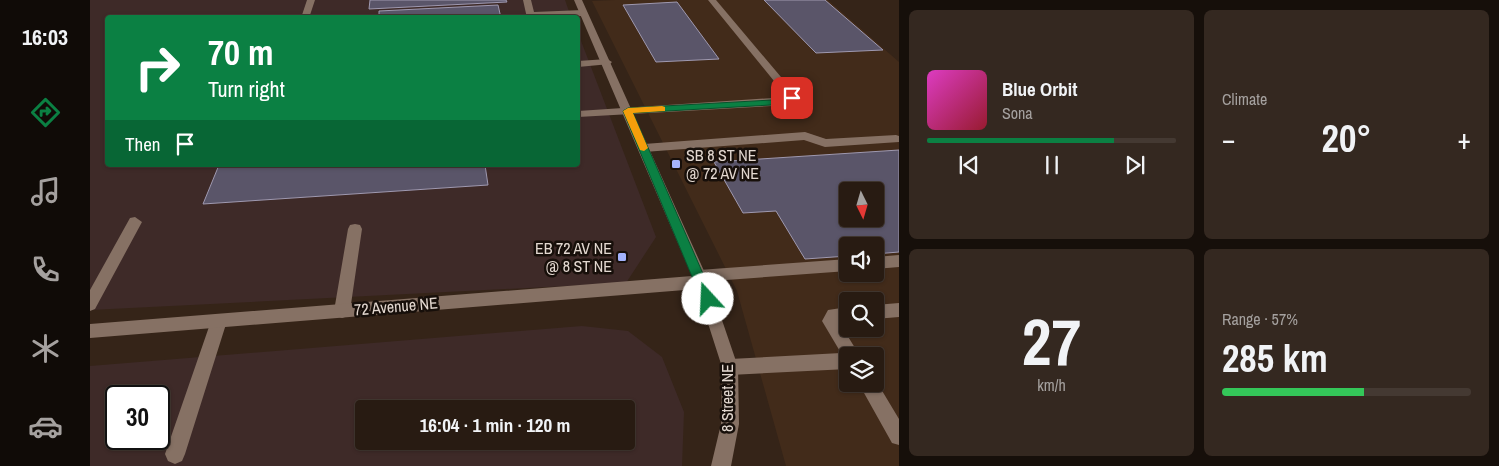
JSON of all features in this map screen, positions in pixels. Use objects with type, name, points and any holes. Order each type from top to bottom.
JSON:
[{"type":"street","points":[[306,15],[311,0]]},
{"type":"street","points":[[527,0],[531,15]]},
{"type":"street","name":"8 Street NE","points":[[578,0],[607,62],[700,279],[730,367],[730,424],[721,466]]},
{"type":"street","points":[[580,114],[772,103],[788,101],[792,98],[712,0]]},
{"type":"street","points":[[548,15],[583,13]]},
{"type":"street","points":[[580,64],[607,62]]},
{"type":"street","points":[[644,148],[805,136],[825,142],[896,138]]},
{"type":"street","points":[[90,304],[135,222]]},
{"type":"street","points":[[342,311],[354,229]]},
{"type":"street","points":[[884,262],[899,261]]},
{"type":"street","name":"72 Avenue NE","points":[[90,331],[342,311],[839,266]]},
{"type":"street","points":[[884,311],[899,310]]},
{"type":"street","points":[[839,315],[834,315],[830,321],[839,335]]},
{"type":"street","points":[[175,454],[219,321]]},
{"type":"street","points":[[730,367],[839,361]]},
{"type":"street","points":[[873,392],[899,436]]},
{"type":"shaded area","points":[[90,0],[565,0],[570,15],[105,15],[105,167],[580,167],[580,38],[656,237],[626,283],[90,310]]},
{"type":"shaded area","points":[[828,0],[899,62],[899,466],[786,466],[737,291],[592,1]]},
{"type":"shaded area","points":[[582,326],[628,331],[662,357],[684,412],[682,466],[90,466],[90,366]]},
{"type":"building","points":[[370,0],[506,0],[507,2],[369,9]]},
{"type":"building","points":[[764,0],[825,0],[883,50],[816,53]]},
{"type":"building","points":[[677,2],[719,59],[656,62],[623,5]]},
{"type":"building","points":[[498,5],[500,15],[379,15],[379,11]]},
{"type":"building","points":[[899,150],[899,252],[884,253],[884,237],[839,237],[839,257],[805,259],[776,211],[743,213],[714,162]]},
{"type":"building","points":[[218,167],[485,167],[488,185],[203,204]]},
{"type":"slow traffic","points":[[644,148],[628,111],[662,109]]},
{"type":"place","name":"SB 8 ST NE @ 72 AV NE","points":[[676,164]]},
{"type":"place","name":"EB 72 AV NE @ 8 ST NE","points":[[622,257]]},
{"type":"route","points":[[708,299],[628,111],[772,103],[788,101],[792,98]]}]
